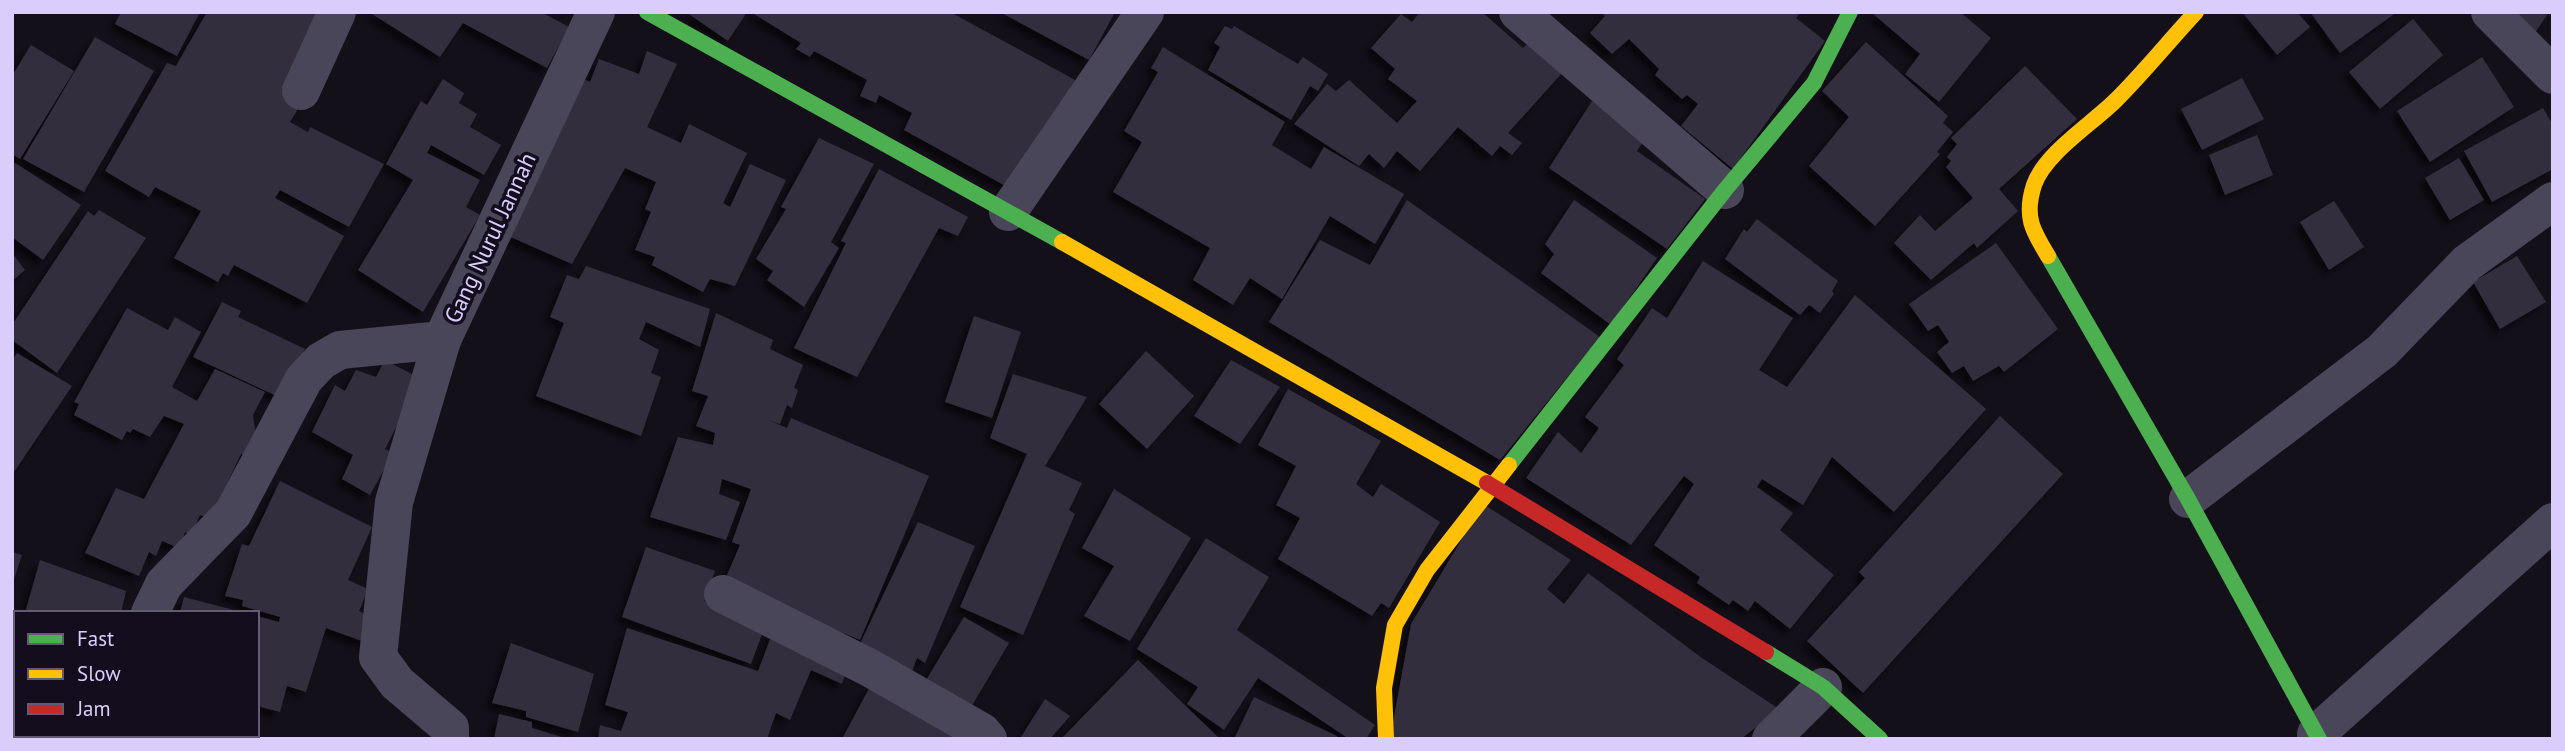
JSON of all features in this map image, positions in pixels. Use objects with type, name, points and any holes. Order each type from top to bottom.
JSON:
[{"type":"street","points":[[301,91],[337,12]]},
{"type":"street","name":"Gang Nurul Jannah","points":[[151,611],[164,584],[233,513],[304,379],[321,362],[340,350],[442,340],[596,12]]},
{"type":"street","points":[[647,12],[1492,485],[1823,687],[1880,739]]},
{"type":"street","points":[[1008,212],[1145,12]]},
{"type":"street","points":[[1518,12],[1725,190]]},
{"type":"street","points":[[1387,739],[1384,688],[1395,625],[1427,570],[1725,190],[1814,83],[1850,12]]},
{"type":"street","points":[[2196,12],[2115,101],[2052,158],[2035,183],[2029,211],[2031,227],[2188,499],[2317,736],[2553,522]]},
{"type":"street","points":[[2490,12],[2553,75]]},
{"type":"street","points":[[2188,499],[2382,351],[2467,263],[2553,201]]},
{"type":"street","points":[[442,340],[394,502],[378,657],[397,682],[450,728],[450,739]]},
{"type":"street","points":[[723,593],[870,668],[982,732],[988,739]]},
{"type":"street","points":[[1771,739],[1823,687]]},
{"type":"building","points":[[121,12],[200,12],[177,56],[115,24]]},
{"type":"building","points":[[207,12],[330,12],[304,99],[290,122],[308,132],[310,127],[384,164],[349,227],[280,190],[275,198],[344,236],[307,303],[234,265],[228,276],[223,273],[218,282],[174,258],[201,211],[155,187],[149,197],[105,171],[167,63],[176,66]]},
{"type":"building","points":[[369,12],[541,12],[569,27],[547,68],[463,23],[440,57]]},
{"type":"building","points":[[686,12],[747,12],[728,41]]},
{"type":"building","points":[[950,12],[1077,81],[1011,189],[904,130],[912,113],[879,95],[876,103],[860,96],[867,80],[814,51],[810,57],[796,49],[801,43],[754,14]]},
{"type":"building","points":[[1000,12],[1115,12],[1089,60]]},
{"type":"building","points":[[1420,12],[1482,12],[1523,48],[1528,43],[1562,73],[1508,133],[1522,143],[1512,155],[1500,146],[1492,156],[1458,127],[1420,171],[1397,151],[1384,168],[1369,154],[1359,166],[1294,124],[1327,84],[1336,91],[1349,80],[1397,123],[1417,101],[1388,79],[1395,69],[1371,48],[1401,14],[1412,22]]},
{"type":"building","points":[[1601,12],[1801,12],[1796,18],[1825,41],[1733,169],[1681,126],[1698,104],[1687,95],[1682,99],[1655,75],[1659,69],[1629,39],[1612,54],[1590,33],[1605,16]]},
{"type":"building","points":[[1871,12],[1960,12],[1991,38],[1939,102],[1905,74],[1920,54]]},
{"type":"building","points":[[2242,12],[2297,12],[2310,27],[2277,55]]},
{"type":"building","points":[[2310,12],[2397,12],[2340,53]]},
{"type":"building","points":[[2505,12],[2549,12],[2535,33]]},
{"type":"building","points":[[2413,19],[2443,55],[2380,109],[2349,72]]},
{"type":"building","points":[[1225,26],[1232,29],[1234,26],[1298,64],[1303,57],[1328,74],[1318,91],[1310,86],[1291,120],[1208,70],[1220,47],[1214,43]]},
{"type":"building","points":[[95,37],[154,71],[84,192],[23,159]]},
{"type":"building","points":[[1866,42],[1948,116],[1943,123],[1953,132],[1937,152],[1940,154],[1875,226],[1809,166],[1849,117],[1822,91]]},
{"type":"building","points":[[31,45],[74,71],[20,159],[12,154],[12,76]]},
{"type":"building","points":[[1163,47],[1285,122],[1272,145],[1311,169],[1324,147],[1404,194],[1375,244],[1330,216],[1282,299],[1250,278],[1233,305],[1193,280],[1210,248],[1113,192],[1142,142],[1124,131],[1158,72],[1151,68]]},
{"type":"building","points":[[647,51],[677,64],[647,127],[681,143],[689,124],[747,153],[723,203],[730,207],[750,164],[786,180],[735,286],[710,279],[703,292],[652,265],[655,257],[635,250],[651,212],[645,209],[656,182],[625,168],[572,264],[499,232],[581,78],[590,82],[599,59],[639,74]]},
{"type":"building","points":[[2482,57],[2514,107],[2430,162],[2397,111]]},
{"type":"building","points":[[2025,66],[2077,119],[1999,189],[2018,211],[1977,248],[1974,243],[1931,280],[1894,243],[1920,215],[1935,231],[1973,198],[1946,167],[1951,161],[1947,157],[1957,144],[1951,138]]},
{"type":"building","points":[[2242,78],[2264,119],[2202,150],[2181,109]]},
{"type":"building","points":[[443,79],[464,93],[459,103],[477,114],[470,127],[501,145],[484,175],[431,145],[427,153],[480,180],[466,207],[480,215],[423,312],[358,270],[413,180],[386,164],[421,101],[427,105]]},
{"type":"building","points":[[1592,101],[1645,139],[1637,151],[1705,199],[1667,249],[1549,168]]},
{"type":"building","points":[[2543,108],[2553,125],[2553,169],[2492,202],[2464,151]]},
{"type":"building","points":[[2257,135],[2273,175],[2225,195],[2209,155]]},
{"type":"building","points":[[819,138],[874,164],[831,242],[839,248],[804,307],[767,280],[773,271],[756,259],[786,209],[781,207]]},
{"type":"building","points":[[2459,158],[2484,200],[2450,220],[2425,178]]},
{"type":"building","points":[[15,163],[81,205],[43,260],[12,237],[12,167]]},
{"type":"building","points":[[879,169],[968,217],[958,236],[939,228],[857,377],[794,348],[846,243],[841,241]]},
{"type":"building","points":[[1407,200],[1600,337],[1500,460],[1269,322],[1320,240],[1370,265]]},
{"type":"building","points":[[1574,200],[1657,258],[1611,325],[1541,273],[1554,254],[1545,244]]},
{"type":"building","points":[[2334,201],[2364,247],[2329,270],[2300,222]]},
{"type":"building","points":[[99,210],[146,238],[57,373],[12,340],[12,325],[88,211],[94,216]]},
{"type":"building","points":[[1757,219],[1838,281],[1832,291],[1834,294],[1820,313],[1809,305],[1800,315],[1725,259],[1744,229],[1747,232]]},
{"type":"building","points":[[1996,243],[2058,329],[2004,372],[1999,366],[1973,381],[1964,366],[1952,373],[1937,352],[1949,342],[1938,325],[1928,331],[1909,304]]},
{"type":"building","points":[[12,253],[25,270],[12,281]]},
{"type":"building","points":[[2517,256],[2546,302],[2500,329],[2473,282]]},
{"type":"building","points":[[1703,261],[1793,318],[1759,370],[1787,387],[1855,295],[1986,409],[1894,512],[1832,457],[1803,505],[1762,479],[1757,487],[1793,513],[1780,530],[1834,575],[1790,629],[1755,601],[1748,611],[1733,600],[1729,605],[1697,583],[1700,577],[1654,545],[1694,484],[1684,476],[1631,545],[1526,478],[1558,432],[1581,453],[1599,428],[1585,417],[1624,365],[1617,359],[1652,308],[1667,318]]},
{"type":"building","points":[[586,266],[710,309],[700,347],[646,322],[639,339],[659,350],[651,373],[661,377],[641,436],[536,396],[564,323],[550,317],[567,275],[579,279]]},
{"type":"building","points":[[222,302],[241,311],[238,317],[305,349],[281,398],[193,357]]},
{"type":"building","points":[[127,308],[168,330],[175,317],[201,332],[172,387],[197,401],[215,369],[265,392],[253,415],[257,445],[251,458],[241,454],[210,519],[200,515],[191,535],[185,532],[179,548],[162,541],[156,556],[149,552],[139,576],[85,553],[116,488],[144,499],[184,424],[164,416],[150,437],[133,429],[130,433],[127,431],[122,440],[74,415],[79,404],[74,402]]},
{"type":"building","points":[[716,313],[773,340],[770,349],[803,365],[794,388],[798,390],[792,408],[787,405],[780,424],[768,420],[787,428],[791,418],[929,476],[860,640],[724,582],[740,545],[732,542],[751,489],[722,479],[719,494],[740,502],[726,540],[650,517],[678,437],[713,445],[715,433],[696,426],[708,396],[692,391]]},
{"type":"building","points":[[974,316],[1021,332],[992,418],[945,402]]},
{"type":"building","points":[[1146,351],[1194,396],[1147,449],[1099,404]]},
{"type":"building","points":[[17,353],[72,386],[12,475],[12,361]]},
{"type":"building","points":[[385,360],[421,379],[385,449],[393,453],[370,495],[342,479],[353,455],[312,432],[335,385],[345,391],[356,370],[376,377]]},
{"type":"building","points":[[1231,360],[1280,387],[1240,444],[1194,416]]},
{"type":"building","points":[[1013,374],[1087,397],[1045,466],[1082,483],[1069,510],[1075,514],[1023,635],[960,607],[1027,454],[990,438]]},
{"type":"building","points":[[1288,389],[1381,441],[1356,484],[1373,497],[1381,484],[1440,522],[1389,608],[1381,603],[1372,616],[1278,559],[1300,518],[1276,505],[1296,466],[1258,445]]},
{"type":"building","points":[[2000,416],[2063,474],[1863,693],[1807,641],[1865,578],[1859,572]]},
{"type":"building","points":[[280,481],[372,527],[348,580],[368,589],[359,611],[378,620],[370,644],[326,628],[306,692],[287,686],[280,712],[259,707],[259,617],[279,622],[280,617],[242,606],[243,600],[225,596],[242,544],[249,546]]},
{"type":"building","points":[[1114,489],[1191,538],[1130,641],[1084,616],[1114,566],[1082,548]]},
{"type":"building","points":[[1483,504],[1571,560],[1547,589],[1564,604],[1588,573],[1702,658],[1779,709],[1741,739],[1390,739],[1411,624]]},
{"type":"building","points":[[918,522],[975,546],[925,663],[917,658],[911,674],[856,652]]},
{"type":"building","points":[[1206,538],[1269,577],[1237,630],[1375,725],[1366,739],[1349,739],[1258,678],[1224,730],[1187,704],[1198,687],[1137,649]]},
{"type":"building","points":[[646,547],[715,571],[704,601],[765,626],[751,664],[622,617]]},
{"type":"building","points":[[12,552],[22,555],[13,582],[12,582]]},
{"type":"building","points":[[40,560],[126,591],[121,611],[26,611]]},
{"type":"building","points":[[184,597],[237,611],[180,611]]},
{"type":"building","points":[[964,617],[1009,643],[970,709],[925,682]]},
{"type":"building","points":[[627,628],[758,671],[774,629],[850,661],[842,684],[811,670],[790,720],[776,713],[767,739],[598,739],[600,725],[621,731],[628,712],[605,705]]},
{"type":"building","points":[[511,643],[594,674],[578,732],[526,717],[526,711],[492,703]]},
{"type":"building","points":[[1138,660],[1220,739],[1061,739]]},
{"type":"building","points":[[873,681],[961,739],[842,739]]},
{"type":"building","points":[[12,694],[14,737],[70,737],[69,739],[12,739]]},
{"type":"building","points":[[1254,697],[1337,736],[1336,739],[1234,739]]},
{"type":"building","points":[[1045,699],[1070,716],[1050,739],[1023,739],[1021,737]]},
{"type":"building","points":[[499,714],[532,722],[532,728],[568,739],[494,739]]},
{"type":"building","points":[[124,737],[244,737],[244,739]]},
{"type":"traffic: fast","points":[[647,12],[1062,242]]},
{"type":"traffic: fast","points":[[1509,465],[1725,190],[1814,83],[1850,12]]},
{"type":"traffic: fast","points":[[2048,256],[2188,499],[2319,739]]},
{"type":"traffic: fast","points":[[1766,652],[1823,687],[1880,739]]},
{"type":"traffic: slow","points":[[2048,256],[2034,230],[2030,214],[2031,196],[2040,173],[2058,150],[2126,89],[2196,12]]},
{"type":"traffic: slow","points":[[1062,242],[1487,483]]},
{"type":"traffic: slow","points":[[1386,739],[1384,688],[1395,625],[1427,570],[1509,465]]},
{"type":"traffic: jam","points":[[1487,483],[1766,652]]}]
